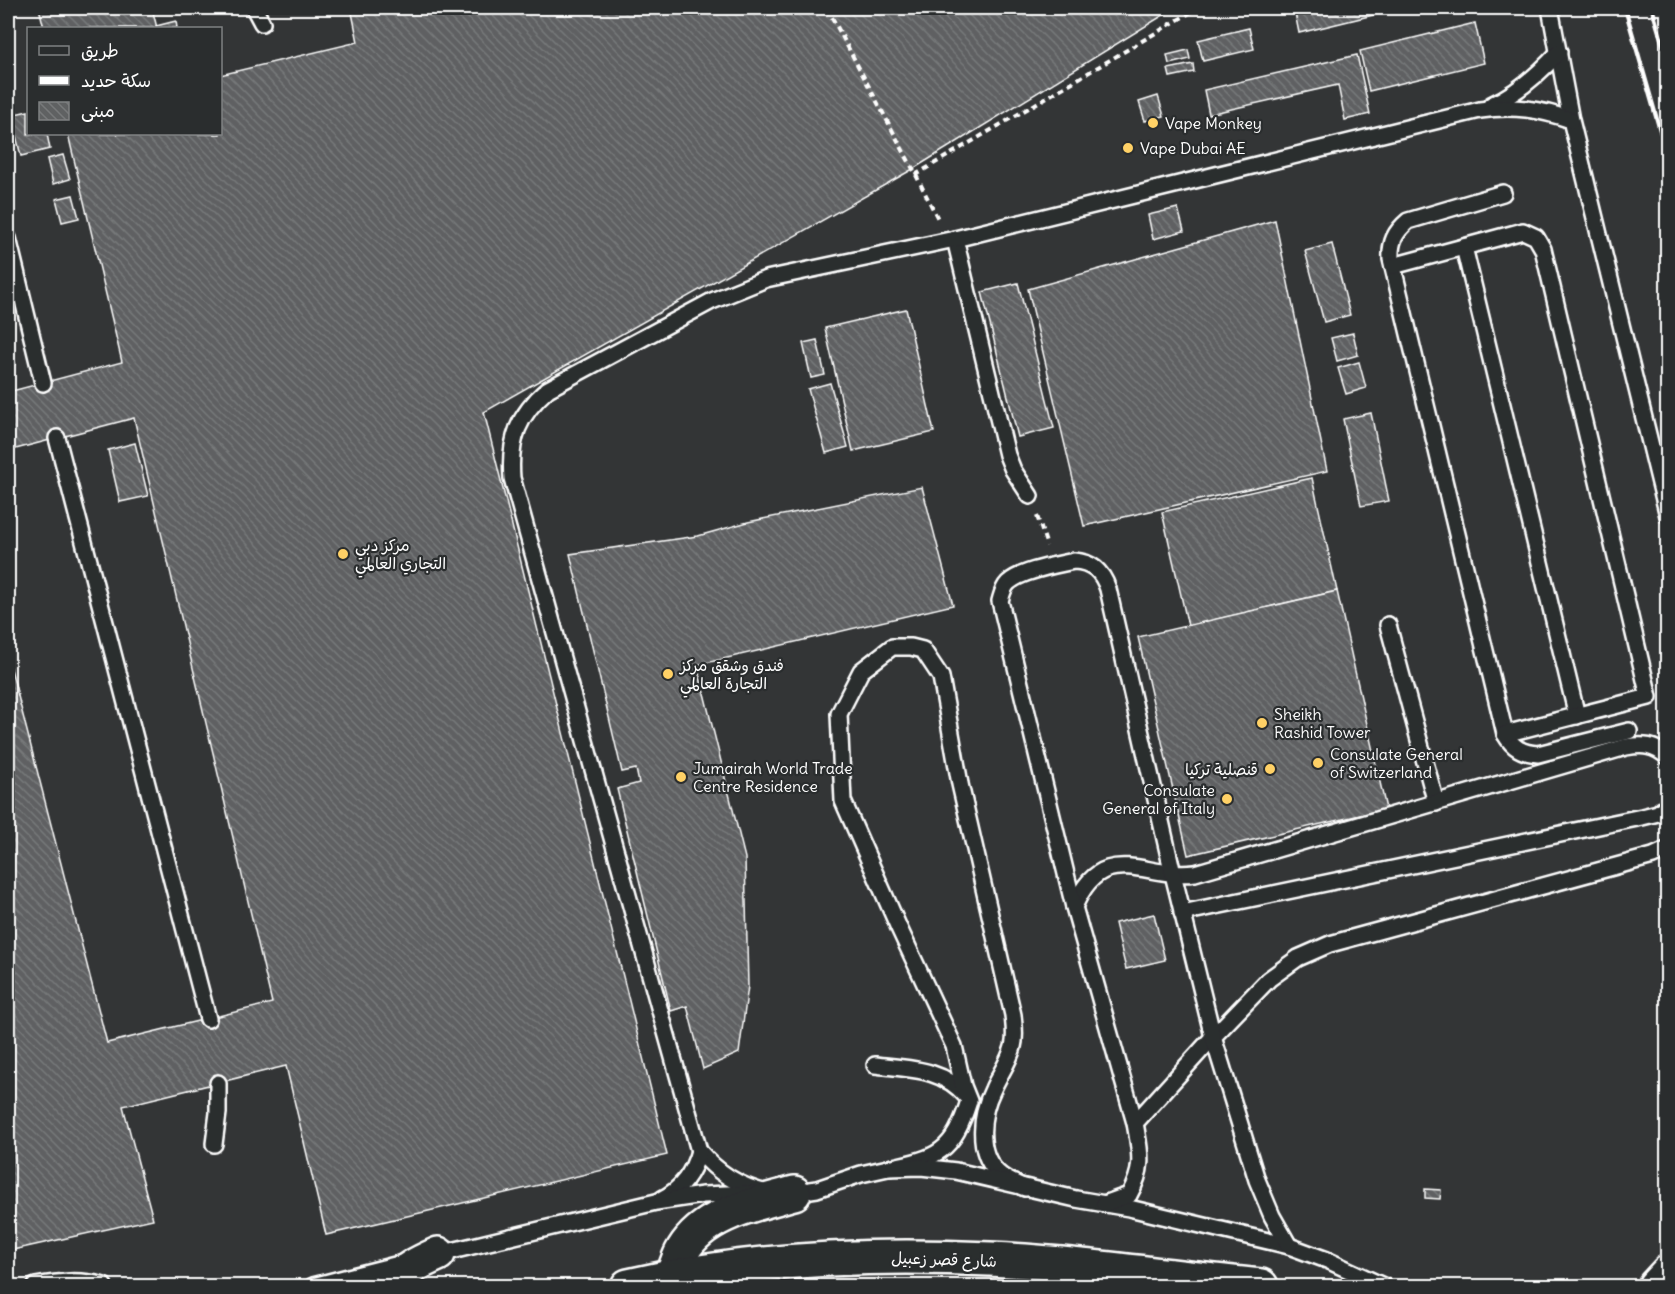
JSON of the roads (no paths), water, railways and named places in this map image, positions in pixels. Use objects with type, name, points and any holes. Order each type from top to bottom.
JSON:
[{"type":"main road","points":[[672,1276],[684,1249],[708,1225],[723,1216],[780,1193]]},
{"type":"main road","points":[[390,1287],[397,1278],[416,1264],[438,1254]]},
{"type":"main road","name":"شارع قصر زعبيل","points":[[628,1287],[672,1276],[779,1262],[896,1257],[991,1259],[1261,1287]]},
{"type":"main road","points":[[1655,1287],[1668,1272]]},
{"type":"lane","points":[[254,8],[262,23]]},
{"type":"lane","points":[[1550,8],[1571,120],[1668,516]]},
{"type":"lane","points":[[1480,110],[1502,100],[1523,86],[1559,52]]},
{"type":"lane","points":[[780,1193],[751,1189],[729,1178],[710,1164],[699,1151],[512,478],[512,445],[525,413],[548,389],[712,301],[766,279],[952,240],[1480,110],[1517,107],[1536,109],[1571,120]]},
{"type":"lane","points":[[1503,193],[1408,221],[1394,238],[1391,248],[1393,266],[1505,734],[1517,749],[1538,754],[1629,731]]},
{"type":"lane","points":[[1393,266],[1516,233],[1530,233],[1540,242],[1548,272],[1649,697],[1505,734]]},
{"type":"lane","points":[[8,238],[43,383]]},
{"type":"lane","points":[[952,240],[1007,455],[1013,470],[1030,496]]},
{"type":"lane","points":[[1464,247],[1577,716]]},
{"type":"lane","points":[[57,438],[208,1019]]},
{"type":"lane","points":[[1104,1204],[1129,1195],[1137,1181],[1141,1157],[1135,1123],[1074,907],[1000,601],[1003,590],[1017,576],[1074,561],[1082,561],[1096,568],[1105,581],[1213,1037],[1257,1180],[1272,1216],[1289,1246]]},
{"type":"lane","points":[[1388,625],[1436,804]]},
{"type":"lane","points":[[313,1287],[438,1254],[656,1202],[703,1195],[817,1190],[861,1174],[924,1160],[940,1151],[955,1136],[969,1101],[963,1086],[954,1046],[843,801],[839,714],[861,671],[892,647],[911,647],[923,650],[941,677],[960,784],[1015,1030],[1008,1060],[987,1105],[983,1121],[983,1138],[996,1171],[1007,1180],[1025,1188]]},
{"type":"lane","points":[[1074,907],[1080,893],[1089,882],[1114,867],[1129,865],[1173,874],[1194,873],[1626,747],[1642,744],[1657,748],[1668,757]]},
{"type":"lane","points":[[1182,913],[1642,817],[1658,813],[1668,804]]},
{"type":"lane","points":[[1135,1123],[1269,979],[1283,967],[1314,950],[1653,856],[1668,849]]},
{"type":"lane","points":[[875,1065],[930,1072],[946,1078],[959,1088],[969,1101]]},
{"type":"lane","points":[[214,1144],[218,1113],[218,1083]]},
{"type":"lane","points":[[656,1202],[680,1188],[695,1164],[699,1151]]},
{"type":"lane","points":[[888,1167],[921,1167],[956,1171],[1025,1188],[1129,1208],[1289,1246],[1328,1260],[1383,1287]]},
{"type":"lane","points":[[35,1287],[58,1282],[79,1282],[104,1287]]},
{"type":"railway","points":[[1625,8],[1668,158]]},
{"type":"railway","points":[[1652,8],[1668,62]]},
{"type":"place","name":"Vape Monkey","points":[[1153,123]]},
{"type":"place","name":"Vape Dubai AE","points":[[1128,148]]},
{"type":"place","name":"مركز دبي التجاري العالمي","points":[[343,554]]},
{"type":"place","name":"فندق وشقق مركز التجارة العالمي","points":[[668,674]]},
{"type":"place","name":"Sheikh Rashid Tower","points":[[1262,723]]},
{"type":"place","name":"Consulate General of Switzerland","points":[[1318,763]]},
{"type":"place","name":"قنصلية تركيا","points":[[1270,769]]},
{"type":"place","name":"Jumairah World Trade Centre Residence","points":[[681,777]]},
{"type":"place","name":"Consulate General of Italy","points":[[1227,799]]}]
